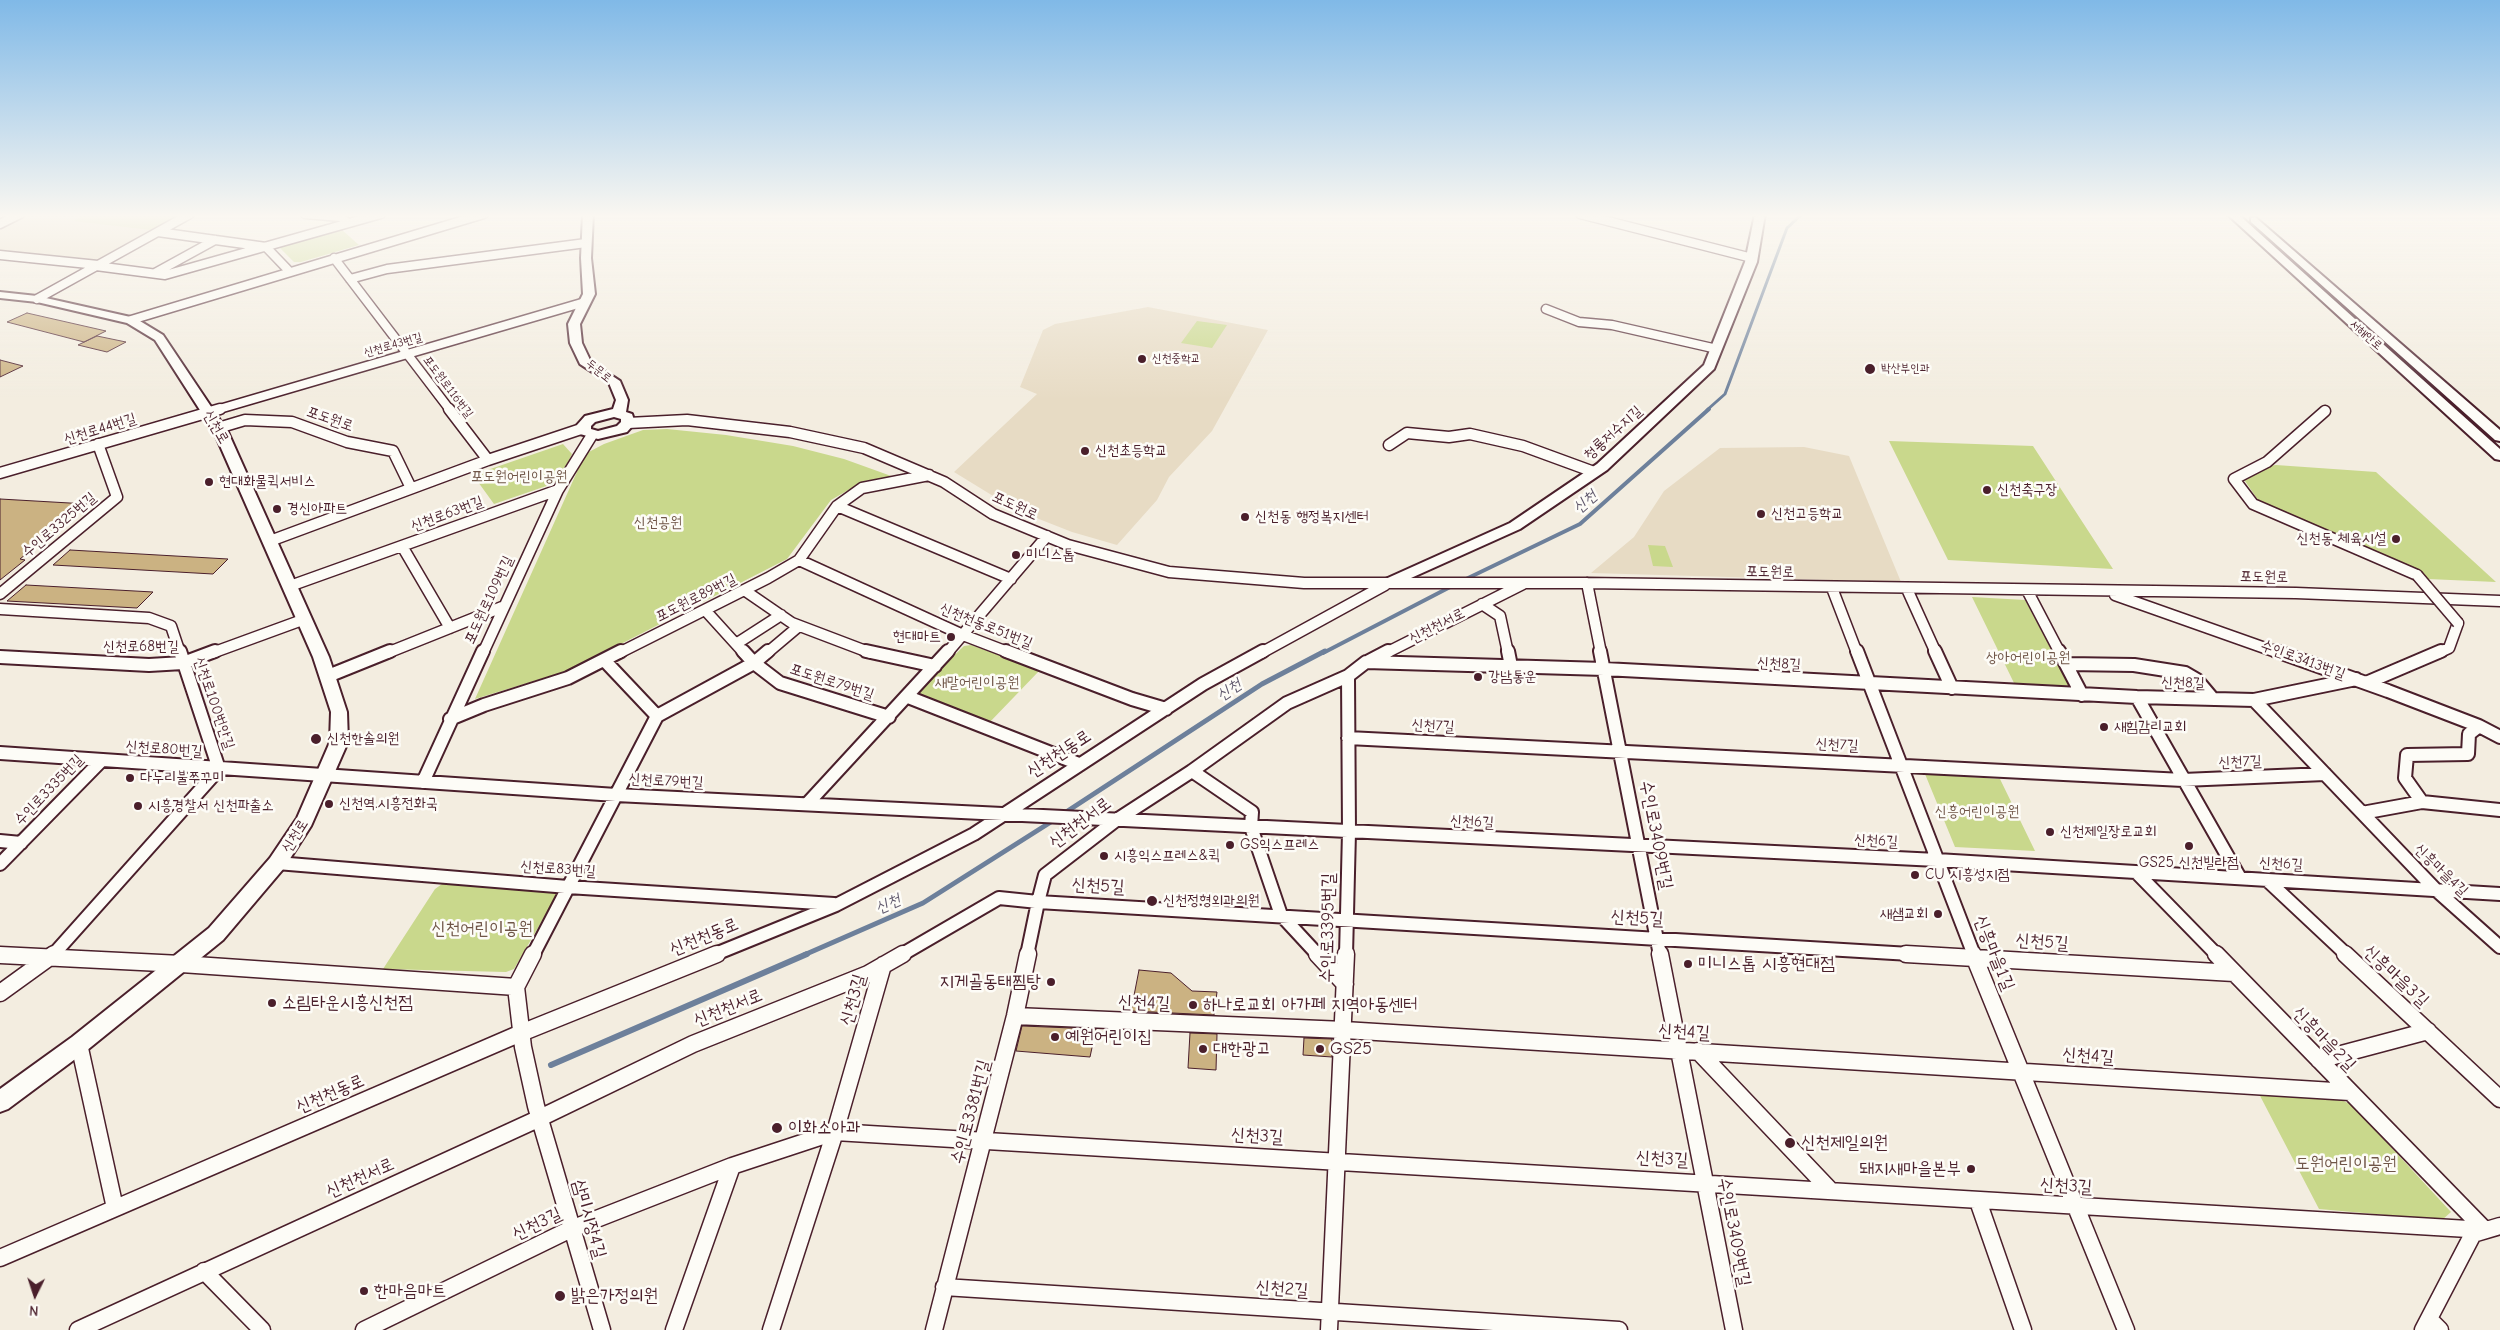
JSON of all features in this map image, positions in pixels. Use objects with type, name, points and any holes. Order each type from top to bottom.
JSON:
[{"type":"street","points":[[37,299],[79,276]]},
{"type":"street","points":[[131,320],[273,276]]},
{"type":"street","name":"포도원로116번길","points":[[348,276],[488,460]]},
{"type":"street","points":[[350,279],[361,276]]},
{"type":"street","name":"두문로","points":[[588,276],[589,294],[574,324],[576,343],[586,364],[614,382],[622,400],[623,418]]},
{"type":"street","name":"청룡저수지길","points":[[1386,584],[1515,526],[1594,472],[1710,366],[1745,276]]},
{"type":"street","name":"서해안로","points":[[2301,276],[2500,456]]},
{"type":"street","name":"서해안로","points":[[2318,276],[2500,437]]},
{"type":"street","name":"신천로","points":[[0,1102],[79,1044],[216,934],[277,863],[305,821],[339,742],[339,712],[328,676],[305,619],[218,428],[159,338],[131,320],[37,299],[1,296]]},
{"type":"street","name":"신천로43번길","points":[[207,411],[585,302]]},
{"type":"street","points":[[1546,309],[1579,322],[1612,325],[1717,349]]},
{"type":"street","name":"신천로44번길","points":[[0,473],[207,411]]},
{"type":"street","name":"신천8길","points":[[1366,662],[1604,669],[2137,697],[2254,700],[2361,681],[2449,648],[2458,623],[2417,575],[2253,504],[2234,479],[2267,462],[2325,411]]},
{"type":"street","points":[[270,541],[488,460],[588,432],[604,435],[617,432],[623,418],[595,416],[586,422],[588,432]]},
{"type":"street","name":"포도원로","points":[[623,418],[687,420],[790,432],[864,448],[944,482],[993,514],[1068,545],[1169,572],[1304,583],[1587,583],[1832,588],[2102,590],[2296,593],[2500,601]]},
{"type":"street","name":"포도원로","points":[[218,428],[245,420],[292,422],[347,442],[393,451],[411,488]]},
{"type":"street","name":"포도원로109번길","points":[[423,782],[502,607],[588,432]]},
{"type":"street","points":[[1389,445],[1407,433],[1449,437],[1470,434],[1523,446],[1594,472]]},
{"type":"street","name":"수인로3325번길","points":[[0,594],[117,497],[98,444]]},
{"type":"street","name":"포도원로89번길","points":[[450,719],[484,705],[568,678],[706,610],[799,560],[836,506],[862,488],[929,475]]},
{"type":"street","name":"신천로63번길","points":[[290,586],[558,490]]},
{"type":"street","points":[[836,506],[1010,579]]},
{"type":"street","name":"포도원로79번길","points":[[807,804],[908,697],[1047,536]]},
{"type":"street","name":"신천로63번길","points":[[402,546],[450,628]]},
{"type":"street","name":"신천천동로51번길","points":[[799,560],[963,635],[1132,699],[1166,709]]},
{"type":"street","points":[[0,582],[13,583]]},
{"type":"street","name":"신천천서로","points":[[1366,662],[1482,604],[1519,583]]},
{"type":"street","name":"수인로3409번길","points":[[1587,583],[1734,1330]]},
{"type":"street","name":"신천천동로","points":[[0,1258],[115,1208],[522,1040],[836,904],[974,834],[1203,684],[1386,584]]},
{"type":"street","name":"신흥마을1길","points":[[1832,588],[1975,957],[2126,1330]]},
{"type":"street","points":[[1907,589],[1952,688]]},
{"type":"street","points":[[744,590],[799,626],[868,652],[935,666]]},
{"type":"street","points":[[2027,590],[2082,694]]},
{"type":"street","name":"수인로3413번길","points":[[2102,590],[2361,681],[2479,726],[2500,737]]},
{"type":"street","name":"신천천서로","points":[[1482,604],[1500,616],[1511,666]]},
{"type":"street","points":[[328,676],[502,607]]},
{"type":"street","name":"신천로100번안길","points":[[0,609],[149,618],[171,626],[219,769],[49,959],[0,993]]},
{"type":"street","name":"포도원로79번길","points":[[706,610],[754,663],[780,683],[889,716]]},
{"type":"street","points":[[736,644],[781,615]]},
{"type":"street","name":"신천로68번길","points":[[0,657],[149,665],[184,663],[305,619]]},
{"type":"street","points":[[0,955],[49,959],[181,964],[516,987],[657,716],[754,663],[799,626]]},
{"type":"street","points":[[605,661],[657,716]]},
{"type":"street","points":[[1348,676],[1366,662]]},
{"type":"street","name":"신천8길","points":[[2067,664],[2134,665],[2185,674],[2197,680],[2213,699]]},
{"type":"street","name":"신천천서로","points":[[78,1330],[538,1112],[693,1044],[859,977],[999,898],[1038,902],[1045,875],[1115,821],[1192,771],[1287,704],[1348,676]]},
{"type":"street","name":"수인로3395번길","points":[[1329,1330],[1344,1030],[1349,832],[1348,676]]},
{"type":"street","points":[[908,697],[1079,764]]},
{"type":"street","points":[[2137,697],[2240,878]]},
{"type":"street","name":"신흥마을4길","points":[[2254,700],[2435,889],[2500,947]]},
{"type":"street","points":[[2422,802],[2405,778],[2407,755],[2468,754],[2469,734],[2479,726]]},
{"type":"street","name":"신천7길","points":[[1348,738],[2183,780],[2325,774]]},
{"type":"street","name":"신천로80번길","points":[[0,753],[325,776]]},
{"type":"street","name":"수인로3335번길","points":[[0,864],[101,760]]},
{"type":"street","points":[[1192,771],[1252,812],[1251,826],[1282,915],[1345,984]]},
{"type":"street","name":"신천로79번길","points":[[325,776],[616,795],[1027,816]]},
{"type":"street","points":[[2362,813],[2422,802],[2500,810]]},
{"type":"street","name":"신천6길","points":[[1027,816],[1937,860],[2500,894]]},
{"type":"street","points":[[0,841],[20,843]]},
{"type":"street","name":"신천로83번길","points":[[277,863],[568,887],[836,904]]},
{"type":"street","name":"신흥마을2길","points":[[2137,873],[2350,1092],[2493,1228]]},
{"type":"street","name":"신흥마을3길","points":[[2267,880],[2500,1099]]},
{"type":"street","name":"신천5길","points":[[1038,902],[2234,973]]},
{"type":"street","name":"수인로3381번길","points":[[934,1330],[1015,1016],[1038,902]]},
{"type":"street","name":"신천3길","points":[[771,1330],[835,1132],[883,965]]},
{"type":"street","name":"삼미시장4길","points":[[516,987],[522,1040],[538,1112],[602,1330]]},
{"type":"street","name":"신천4길","points":[[1015,1016],[1344,1030],[2350,1092]]},
{"type":"street","points":[[2319,1060],[2428,1031]]},
{"type":"street","points":[[79,1044],[115,1208]]},
{"type":"street","points":[[1698,1051],[1831,1191]]},
{"type":"street","name":"신천3길","points":[[364,1330],[571,1229],[732,1166],[835,1132],[1705,1182],[1978,1201],[2493,1228]]},
{"type":"street","points":[[674,1330],[732,1166]]},
{"type":"street","points":[[1978,1201],[2023,1330]]},
{"type":"street","points":[[2431,1327],[2473,1234],[2493,1228]]},
{"type":"street","points":[[204,1271],[262,1330]]},
{"type":"street","name":"신천2길","points":[[944,1287],[1619,1330]]},
{"type":"shaded area","points":[[1148,307],[1268,330],[1212,431],[1169,477],[1157,500],[1117,545],[1072,532],[1016,510],[954,472],[1037,394],[1020,387],[1043,330],[1055,324]]},
{"type":"shaded area","name":"신천고등학교","points":[[1804,447],[1849,456],[1901,582],[1591,573],[1634,537],[1664,491],[1720,448]]},
{"type":"green space","points":[[1197,321],[1227,325],[1212,348],[1181,343]]},
{"type":"green space","name":"신천공원","points":[[667,429],[726,435],[793,446],[844,459],[894,477],[864,481],[831,500],[787,559],[570,670],[475,699],[585,454],[604,444],[643,430]]},
{"type":"green space","name":"신천축구장","points":[[1889,441],[2033,446],[2113,569],[1948,560]]},
{"type":"green space","name":"포도원어린이공원","points":[[563,444],[572,454],[558,482],[494,504],[473,475]]},
{"type":"green space","name":"신천동 체육시설","points":[[2276,465],[2376,472],[2496,582],[2428,579],[2258,500],[2243,478],[2263,467]]},
{"type":"green space","points":[[1648,545],[1665,546],[1673,567],[1653,566]]},
{"type":"green space","name":"상아어린이공원","points":[[1972,597],[2025,600],[2071,686],[2014,683]]},
{"type":"green space","name":"새말어린이공원","points":[[971,645],[1040,670],[988,724],[916,696],[916,692],[964,646]]},
{"type":"green space","name":"신흥어린이공원","points":[[1925,774],[2000,779],[2035,851],[1955,847]]},
{"type":"green space","name":"신천어린이공원","points":[[442,884],[554,889],[557,895],[514,969],[506,972],[383,969],[435,889]]},
{"type":"green space","name":"도원어린이공원","points":[[2258,1092],[2329,1094],[2352,1105],[2451,1212],[2442,1220],[2319,1209]]},
{"type":"building","points":[[27,313],[106,331],[84,342],[7,322]]},
{"type":"building","points":[[97,336],[126,342],[107,352],[78,345]]},
{"type":"building","points":[[0,360],[23,366],[0,377]]},
{"type":"building","points":[[0,499],[87,504],[20,559],[25,560],[0,580]]},
{"type":"building","points":[[70,550],[228,559],[213,574],[53,565]]},
{"type":"building","points":[[26,585],[153,592],[137,608],[7,601]]},
{"type":"building","points":[[1139,970],[1171,973],[1192,991],[1217,992],[1214,1015],[1131,1011]]},
{"type":"building","name":"예원어린이집","points":[[1022,1026],[1096,1029],[1090,1057],[1016,1051]]},
{"type":"building","name":"대한광고","points":[[1190,1033],[1217,1034],[1216,1070],[1188,1068]]},
{"type":"building","name":"GS25","points":[[1304,1038],[1332,1039],[1332,1057],[1303,1055]]},
{"type":"waterway","name":"신천","points":[[1707,410],[1725,394],[1769,276]]},
{"type":"waterway","name":"신천","points":[[1464,580],[1580,524],[1709,409]]},
{"type":"waterway","name":"신천","points":[[1323,653],[1452,586]]},
{"type":"waterway","name":"신천","points":[[1063,814],[1262,684],[1325,651]]},
{"type":"waterway","name":"신천","points":[[804,955],[923,903],[1054,820]]},
{"type":"waterway","name":"신천","points":[[551,1065],[807,954]]},
{"type":"place","name":"신천중학교","points":[[1142,359]]},
{"type":"place","name":"박산부인과","points":[[1870,369]]},
{"type":"place","name":"신천초등학교","points":[[1085,451]]},
{"type":"place","name":"현대화물퀵서비스","points":[[209,482]]},
{"type":"place","name":"신천축구장","points":[[1987,490]]},
{"type":"place","name":"경신아파트","points":[[277,509]]},
{"type":"place","name":"신천고등학교","points":[[1761,514]]},
{"type":"place","name":"신천동 행정복지센터","points":[[1245,517]]},
{"type":"place","name":"신천동 체육시설","points":[[2396,539]]},
{"type":"place","name":"미니스톱","points":[[1016,555]]},
{"type":"place","name":"현대마트","points":[[951,637]]},
{"type":"place","name":"강남통운","points":[[1478,677]]},
{"type":"place","name":"새힘감리교회","points":[[2104,727]]},
{"type":"place","name":"신천한솔의원","points":[[316,739]]},
{"type":"place","name":"다누리불쭈꾸미","points":[[130,778]]},
{"type":"place","name":"신천역.시흥전화국","points":[[329,804]]},
{"type":"place","name":"시흥경찰서 신천파출소","points":[[138,806]]},
{"type":"place","name":"신천제일장로교회","points":[[2050,832]]},
{"type":"place","name":"GS익스프레스","points":[[1230,845]]},
{"type":"place","name":"GS25 신천빌라점","points":[[2189,846]]},
{"type":"place","name":"시흥익스프레스&퀵","points":[[1104,856]]},
{"type":"place","name":"CU 시흥성지점","points":[[1915,875]]},
{"type":"place","name":"신천정형외과의원","points":[[1152,901]]},
{"type":"place","name":"새샘교회","points":[[1938,914]]},
{"type":"place","name":"미니스톱 시흥현대점","points":[[1688,964]]},
{"type":"place","name":"지게골동태찜탕","points":[[1051,982]]},
{"type":"place","name":"소림타운시흥신천점","points":[[272,1003]]},
{"type":"place","name":"하나로교회 아가페 지역아동센터","points":[[1193,1005]]},
{"type":"place","name":"예원어린이집","points":[[1055,1037]]},
{"type":"place","name":"대한광고","points":[[1203,1049]]},
{"type":"place","name":"GS25","points":[[1320,1049]]},
{"type":"place","name":"이화소아과","points":[[777,1128]]},
{"type":"place","name":"신천제일의원","points":[[1790,1143]]},
{"type":"place","name":"돼지새마을본부","points":[[1971,1169]]},
{"type":"place","name":"한마음마트","points":[[364,1291]]},
{"type":"place","name":"밝은가정의원","points":[[560,1296]]}]
